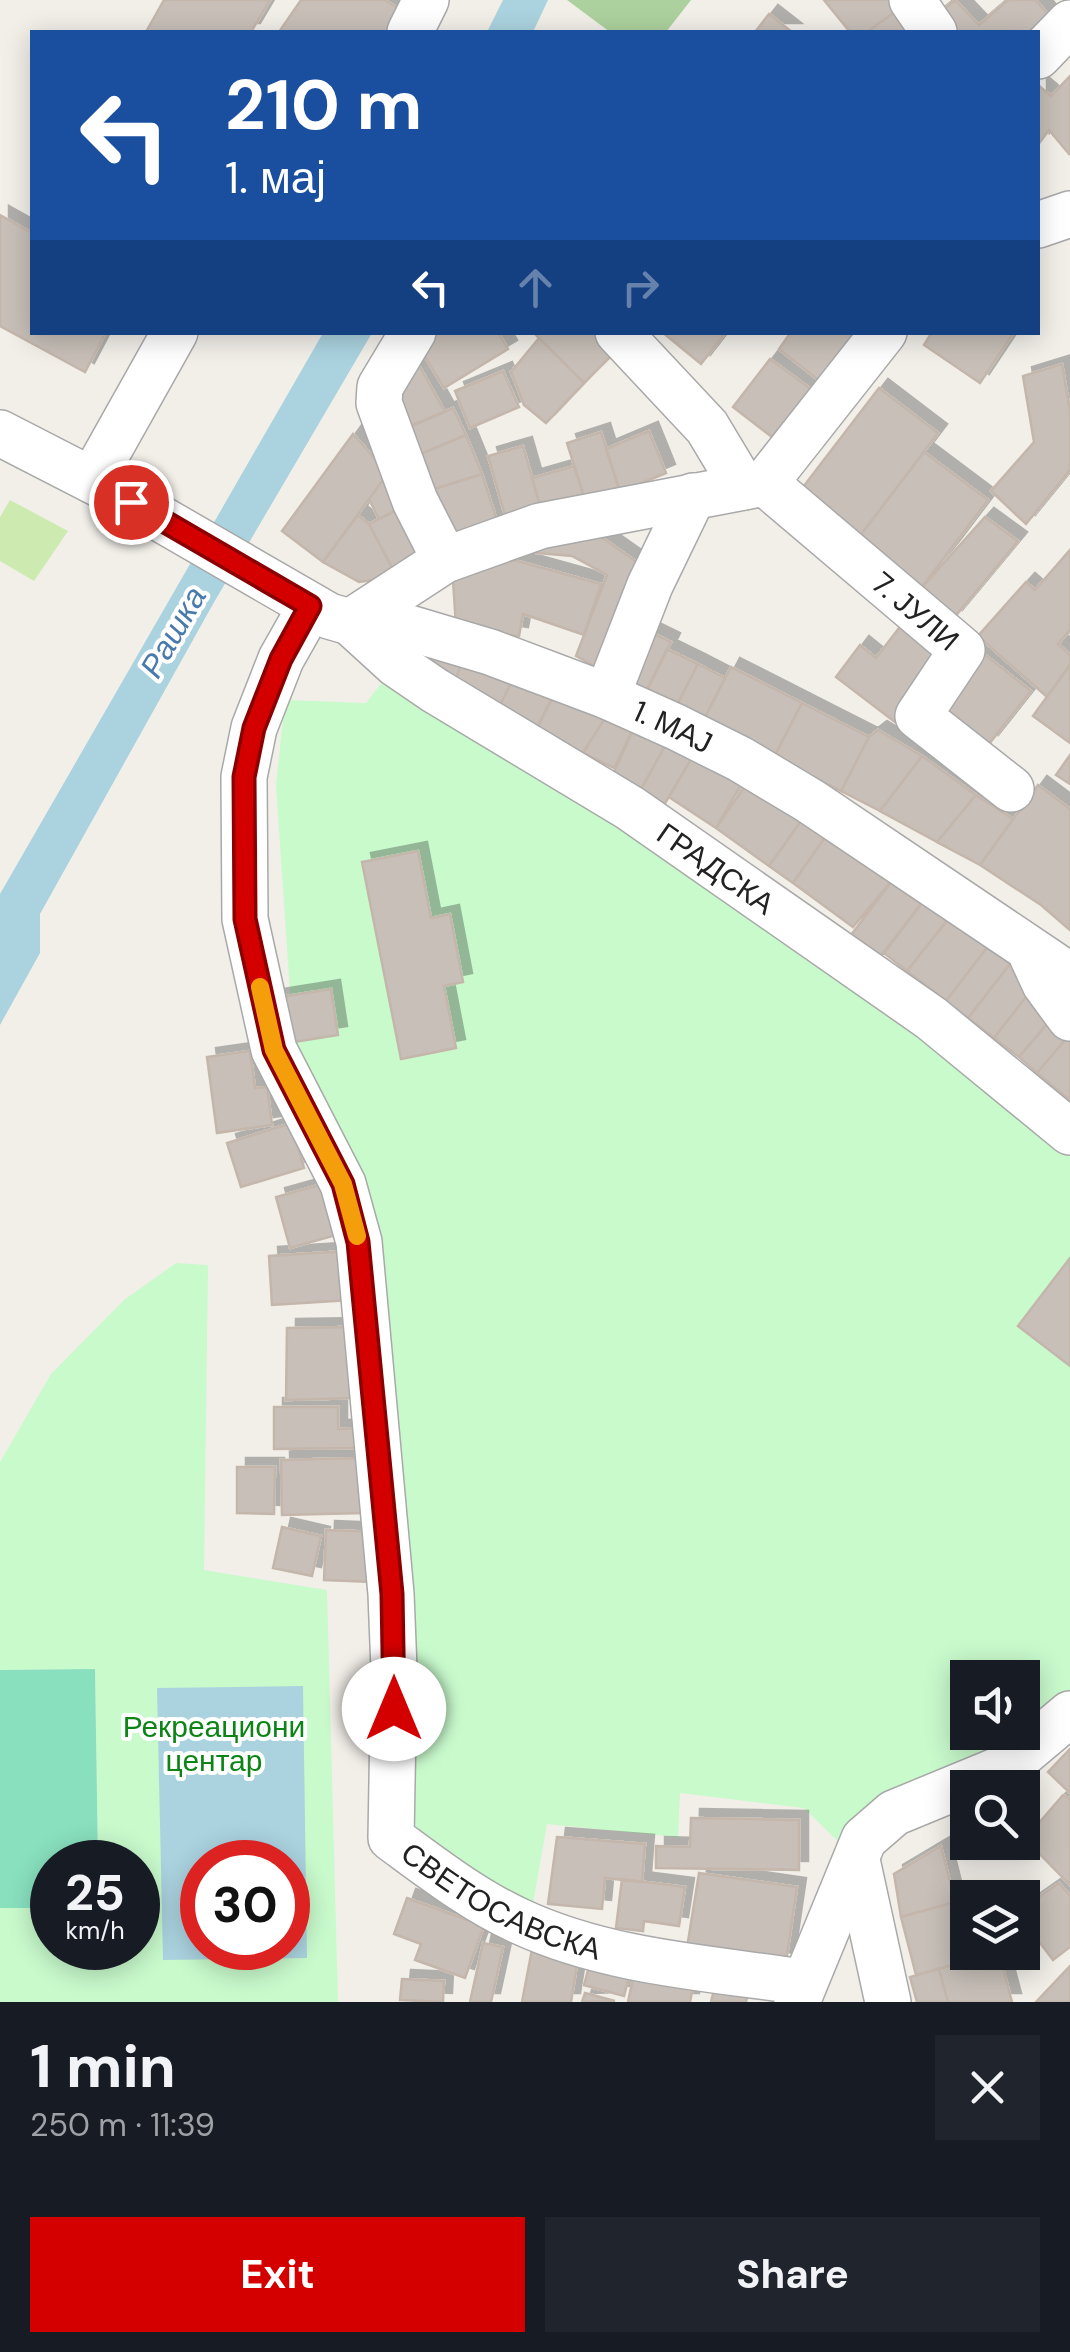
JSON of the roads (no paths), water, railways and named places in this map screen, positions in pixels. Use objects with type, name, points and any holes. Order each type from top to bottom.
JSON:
[{"type":"street","points":[[912,0],[933,30]]},
{"type":"street","points":[[1040,54],[1070,22]]},
{"type":"street","points":[[1040,225],[1070,214]]},
{"type":"street","points":[[92,480],[173,335]]},
{"type":"street","points":[[412,335],[380,387],[378,404],[415,500],[446,560]]},
{"type":"street","points":[[621,335],[707,427],[754,485]]},
{"type":"street","points":[[330,614],[446,560],[540,526],[754,485],[881,335]]},
{"type":"street","name":"1. МАЈ","points":[[4,437],[92,480],[330,614],[406,627],[490,652],[607,696],[740,759],[810,801],[1070,976]]},
{"type":"street","name":"7. ЈУЛИ","points":[[754,485],[962,650],[918,716],[1011,789]]},
{"type":"street","points":[[607,696],[650,585],[693,496]]},
{"type":"street","name":"ГРАДСКА","points":[[330,614],[434,690],[630,808],[916,1007],[1070,1132]]},
{"type":"street","name":"СВЕТОСАВСКА","points":[[330,614],[264,698],[251,740],[244,777],[245,919],[274,1050],[343,1184],[358,1242],[392,1594],[391,1838],[474,1895],[529,1926],[615,1954],[800,1992]]},
{"type":"street","points":[[1027,946],[1046,984],[1070,1018]]},
{"type":"street","points":[[800,1992],[864,1839],[894,1813],[1008,1766],[1070,1714]]},
{"type":"street","points":[[857,1860],[888,2002]]},
{"type":"water","points":[[503,0],[548,0],[534,30],[488,30]]},
{"type":"water","name":"Рашка","points":[[322,335],[371,335],[213,604],[40,914],[40,953],[0,1025],[0,894]]},
{"type":"water","points":[[303,1686],[305,1840],[180,1840],[180,1960],[163,1960],[157,1688]]},
{"type":"park label","name":"Рекреациони центар","points":[[214,1743]]}]
